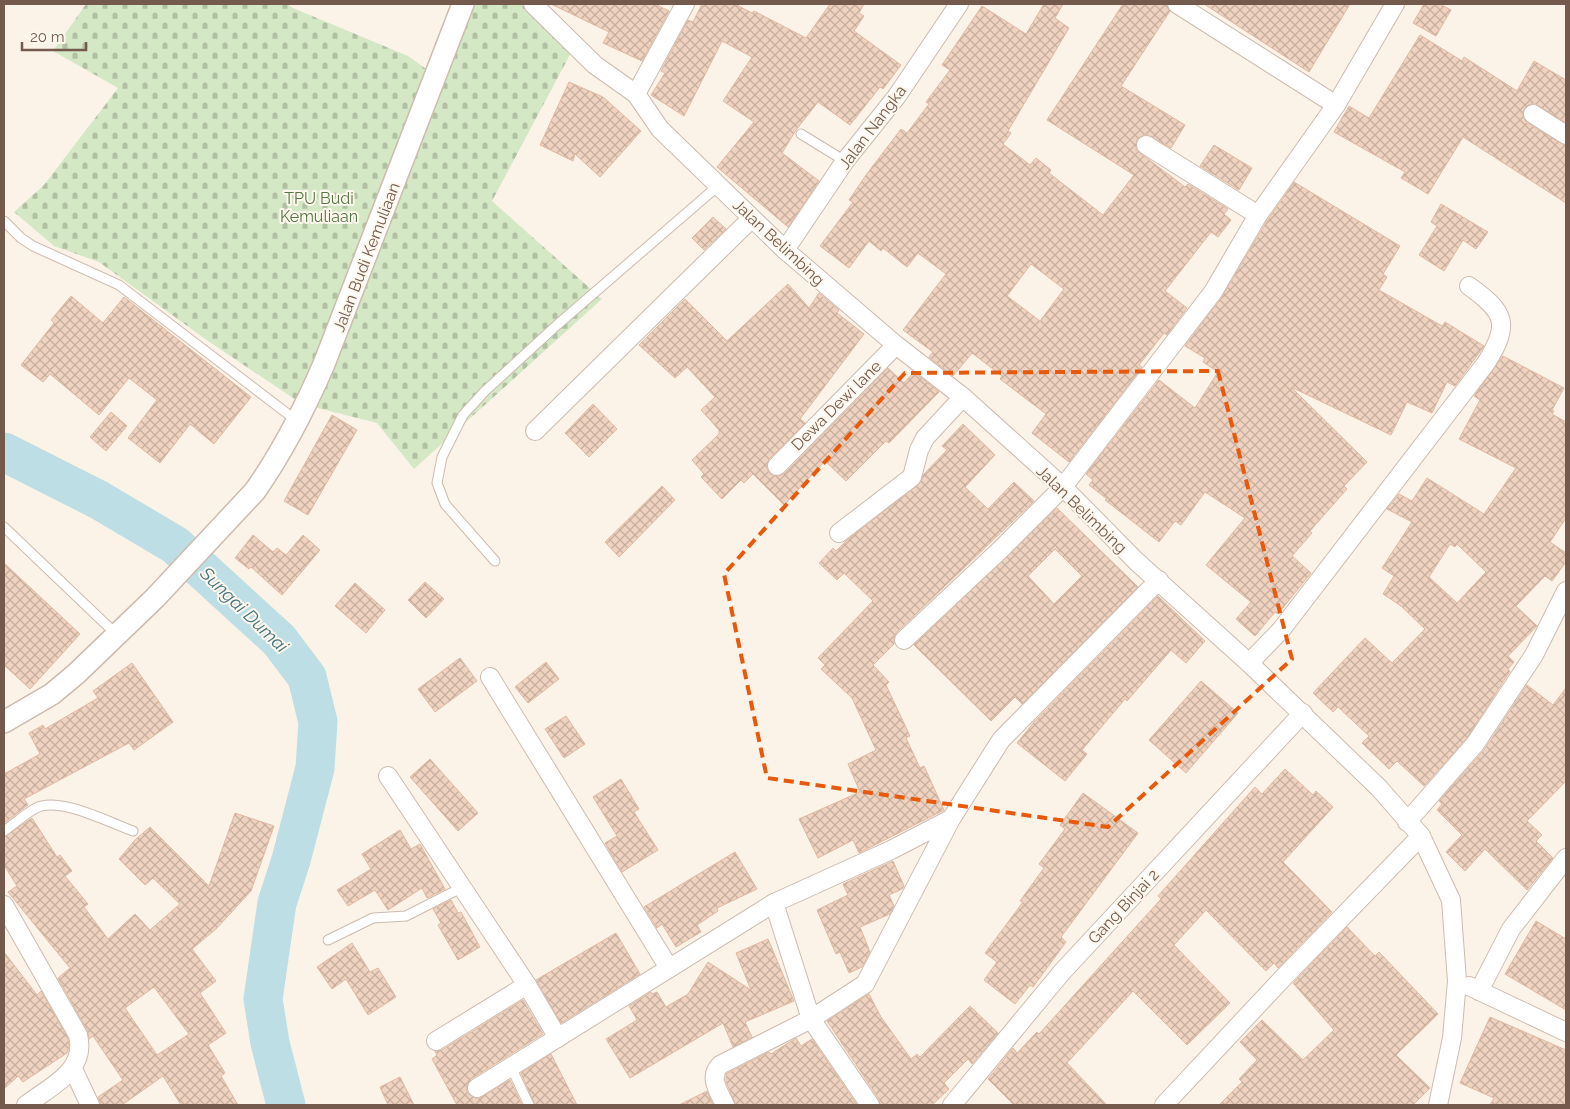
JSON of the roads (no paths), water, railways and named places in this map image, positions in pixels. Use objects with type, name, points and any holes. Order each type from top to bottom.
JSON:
[{"type":"street","name":"Jalan Budi Kemuliaan","points":[[4,722],[52,694],[117,636],[247,500],[272,466],[297,421],[324,364],[464,4]]},
{"type":"street","name":"Jalan Belimbing","points":[[533,4],[595,65],[636,94],[660,129],[719,185],[751,219],[896,345],[963,397],[1062,487],[1136,562],[1159,580],[1249,663],[1380,788],[1407,822],[1421,836],[1451,900],[1457,980],[1452,1038],[1438,1105]]},
{"type":"street","points":[[636,94],[685,4]]},
{"type":"street","name":"Jalan Nangka","points":[[785,250],[845,161],[897,96],[959,4]]},
{"type":"street","points":[[1177,4],[1336,105]]},
{"type":"street","points":[[904,640],[1000,550],[1062,487],[1213,292],[1258,215],[1336,105],[1395,4]]},
{"type":"street","points":[[1533,114],[1566,135]]},
{"type":"street","points":[[1146,145],[1258,215]]},
{"type":"street","points":[[535,431],[751,219]]},
{"type":"street","points":[[1249,663],[1281,630],[1486,363],[1500,342],[1502,327],[1500,314],[1495,306],[1469,286]]},
{"type":"street","name":"Dewa Dewi lane","points":[[777,466],[896,345]]},
{"type":"street","points":[[839,534],[912,477],[925,438],[963,397]]},
{"type":"street","points":[[725,1105],[714,1080],[715,1071],[720,1065],[811,1019],[869,979],[951,819],[1008,731],[1159,580]]},
{"type":"street","points":[[1407,822],[1475,744],[1534,655],[1566,591]]},
{"type":"street","points":[[490,677],[669,968]]},
{"type":"street","name":"Gang Binjai 2","points":[[952,1105],[1062,972],[1302,713]]},
{"type":"street","points":[[388,776],[527,986],[558,1038]]},
{"type":"street","points":[[477,1088],[774,903],[891,850],[951,819]]},
{"type":"street","points":[[1164,1105],[1282,978],[1421,836]]},
{"type":"street","points":[[1479,991],[1511,929],[1566,858]]},
{"type":"street","points":[[774,903],[811,1019],[870,1105]]},
{"type":"street","points":[[4,905],[78,1035],[81,1048],[80,1057],[73,1069],[26,1105]]},
{"type":"street","points":[[1457,980],[1566,1032]]},
{"type":"street","points":[[436,1041],[527,986]]},
{"type":"street","points":[[73,1069],[90,1105]]},
{"type":"lane","points":[[801,134],[845,161]]},
{"type":"lane","points":[[495,561],[445,504],[437,483],[442,457],[462,415],[485,391],[557,325],[719,185]]},
{"type":"lane","points":[[4,220],[21,238],[33,246],[119,285],[297,421]]},
{"type":"lane","points":[[4,527],[117,636]]},
{"type":"lane","points":[[4,831],[37,807],[51,805],[67,807],[133,831]]},
{"type":"lane","points":[[328,940],[373,918],[406,916],[461,888]]},
{"type":"lane","points":[[511,1067],[529,1105]]},
{"type":"waterway","name":"Sungai Dumai","points":[[4,452],[99,500],[175,545],[279,640],[307,677],[318,722],[315,768],[291,860],[277,903],[263,999],[270,1043],[286,1105]]},
{"type":"park label","name":"TPU Budi Kemuliaan","points":[[319,207]]}]
